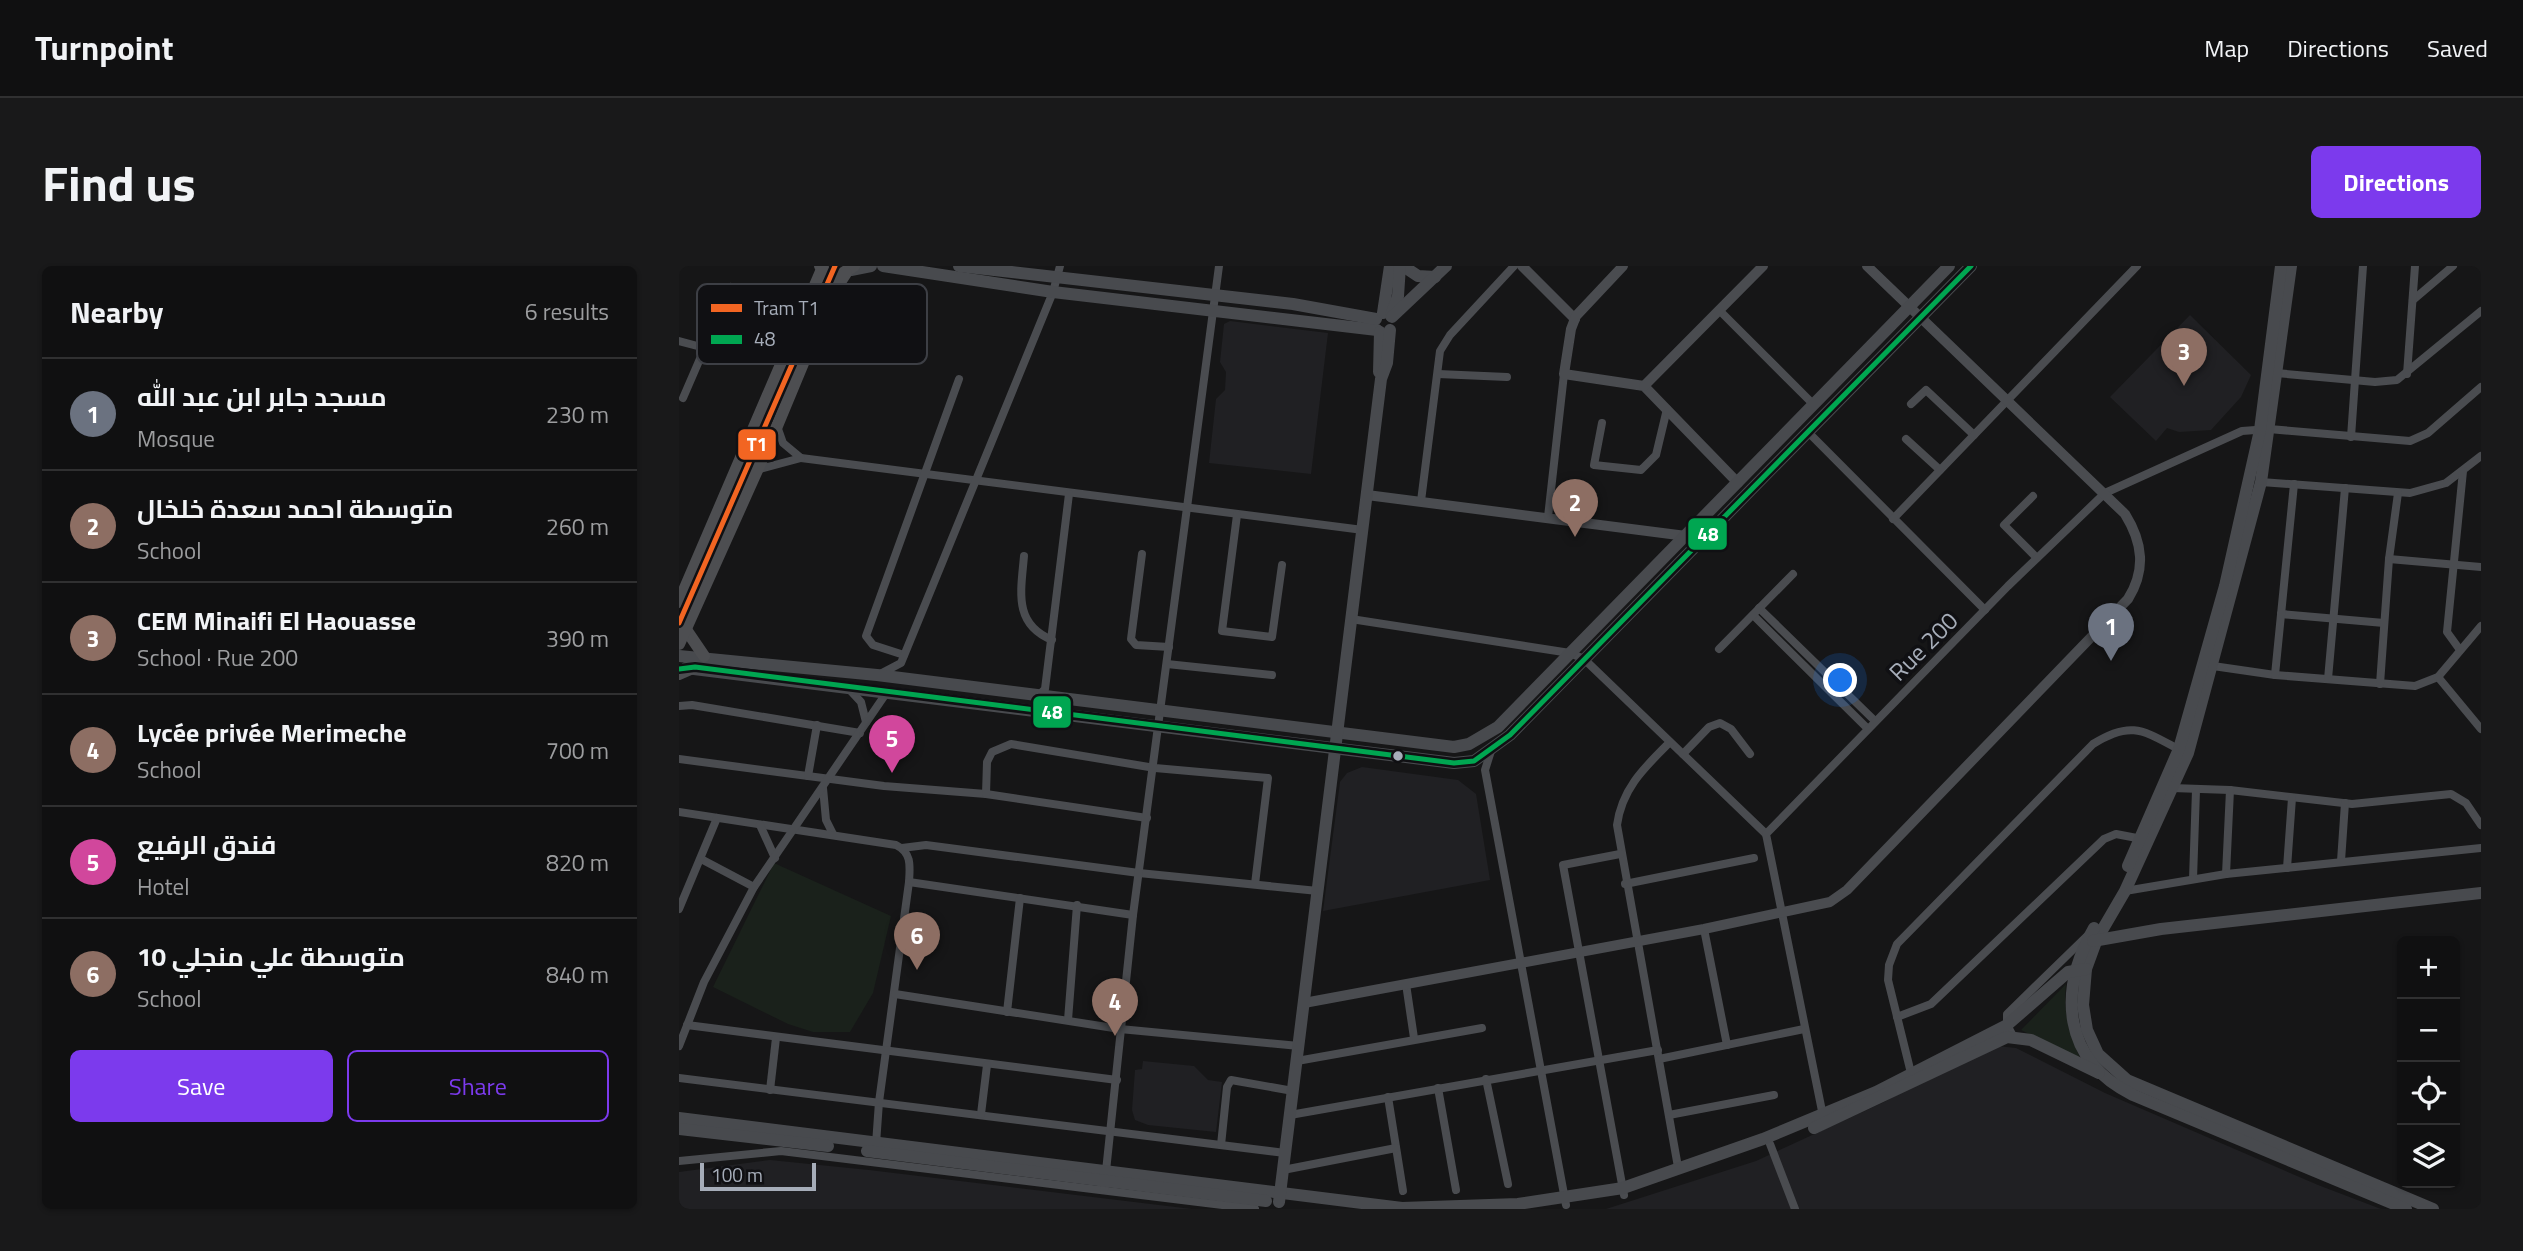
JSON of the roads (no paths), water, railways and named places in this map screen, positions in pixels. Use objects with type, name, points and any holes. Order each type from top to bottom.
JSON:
[{"type":"main road","points":[[814,284],[821,267],[833,275],[871,266]]},
{"type":"main road","points":[[883,266],[1053,292],[1214,310],[1384,322],[1446,266]]},
{"type":"main road","points":[[959,266],[1059,272],[1384,322]]},
{"type":"main road","points":[[1279,1202],[1381,379],[1387,363],[1384,322],[1390,266]]},
{"type":"main road","points":[[1384,322],[1398,292],[1401,266],[1418,276],[1435,277]]},
{"type":"main road","points":[[679,671],[695,667],[1454,763],[1467,761],[1492,751],[1807,431],[1913,313],[1949,266]]},
{"type":"main road","points":[[679,656],[704,656],[877,675],[1454,747],[1469,744],[1498,727],[1814,405],[1913,313],[1971,266]]},
{"type":"main road","points":[[2102,1074],[2087,1057],[2074,1028],[2071,1006],[2091,938],[2143,839],[2183,751],[2213,666],[2261,482],[2281,266]]},
{"type":"main road","points":[[2091,938],[2125,891],[2143,839],[2172,788],[2265,430],[2291,266]]},
{"type":"main road","points":[[679,602],[682,587],[779,364]]},
{"type":"main road","points":[[679,644],[803,364]]},
{"type":"main road","points":[[685,628],[704,656]]},
{"type":"main road","points":[[2091,938],[2481,893]]},
{"type":"main road","points":[[1279,1202],[1402,1208],[1565,1201],[1624,1191],[1835,1120],[1995,1041],[2010,1031],[2068,972],[2080,970]]},
{"type":"main road","points":[[2080,970],[2087,1030],[2098,1054],[2116,1073],[2163,1096],[2433,1209]]},
{"type":"main road","points":[[1624,1191],[1678,1167],[1823,1116],[1911,1073],[2010,1031],[2102,1074],[2133,1095],[2406,1209]]},
{"type":"main road","points":[[679,1118],[876,1143],[1105,1181]]},
{"type":"main road","points":[[679,1129],[1344,1209]]},
{"type":"main road","points":[[1539,1209],[1565,1201]]},
{"type":"street","points":[[1105,1181],[1133,915],[1155,768],[1219,266]]},
{"type":"street","points":[[1421,501],[1437,374],[1444,343],[1514,266]]},
{"type":"street","points":[[1522,266],[1575,319]]},
{"type":"street","points":[[1548,517],[1564,374],[1575,319],[1623,266]]},
{"type":"street","points":[[1644,386],[1763,266]]},
{"type":"street","points":[[1304,1003],[1820,905],[1847,890],[2127,599],[2140,576],[2139,544],[2125,514],[1867,266]]},
{"type":"street","points":[[1893,519],[2137,266]]},
{"type":"street","points":[[2351,437],[2363,266]]},
{"type":"street","points":[[2407,374],[2415,266]]},
{"type":"street","points":[[2413,300],[2453,266]]},
{"type":"street","points":[[877,675],[903,659],[978,481],[1059,272]]},
{"type":"street","points":[[1719,310],[1814,405]]},
{"type":"street","points":[[2276,373],[2388,382],[2407,374],[2481,311]]},
{"type":"street","points":[[679,341],[697,346]]},
{"type":"street","points":[[683,398],[698,364]]},
{"type":"street","points":[[1437,374],[1507,377]]},
{"type":"street","points":[[1564,374],[1644,386],[1738,483]]},
{"type":"street","points":[[914,681],[903,659],[873,645],[866,636],[959,379]]},
{"type":"street","name":"Rue 200","points":[[1766,834],[1985,610],[2105,493],[2242,431],[2265,430],[2398,441],[2419,438],[2481,387]]},
{"type":"street","points":[[1911,404],[1926,390],[1973,435]]},
{"type":"street","points":[[1602,423],[1594,465],[1641,470],[1656,455],[1667,410]]},
{"type":"street","points":[[777,426],[783,443],[800,458]]},
{"type":"street","points":[[1807,431],[1985,610]]},
{"type":"street","points":[[1906,439],[1940,470]]},
{"type":"street","points":[[2261,482],[2398,494],[2436,488],[2481,456]]},
{"type":"street","points":[[756,470],[800,458],[1363,530]]},
{"type":"street","points":[[2460,650],[2447,632],[2463,471]]},
{"type":"street","points":[[2274,676],[2294,484]]},
{"type":"street","points":[[2328,679],[2345,488]]},
{"type":"street","points":[[1046,695],[1069,494]]},
{"type":"street","points":[[2380,684],[2389,559],[2398,494]]},
{"type":"street","points":[[1367,495],[1686,536]]},
{"type":"street","points":[[2033,496],[2004,525],[2037,558]]},
{"type":"street","points":[[1237,516],[1222,631],[1272,637],[1282,565]]},
{"type":"street","points":[[1142,554],[1131,639],[1136,645],[1169,647]]},
{"type":"street","points":[[1024,556],[1020,606],[1023,616],[1032,627],[1052,639]]},
{"type":"street","points":[[2389,559],[2481,567]]},
{"type":"street","points":[[1719,649],[1793,574]]},
{"type":"street","points":[[1756,612],[1875,721]]},
{"type":"street","points":[[1756,612],[1868,729]]},
{"type":"street","points":[[2281,614],[2383,623]]},
{"type":"street","points":[[1351,619],[1570,653],[1584,659],[1766,834],[1823,1116]]},
{"type":"street","points":[[2213,666],[2274,676],[2415,686],[2438,677],[2480,631]]},
{"type":"street","points":[[1167,664],[1272,675]]},
{"type":"street","points":[[2438,677],[2481,729]]},
{"type":"street","points":[[847,687],[861,702],[866,722]]},
{"type":"street","points":[[679,1046],[704,982],[754,887],[887,692]]},
{"type":"street","points":[[679,706],[692,705],[860,733]]},
{"type":"street","points":[[1683,754],[1709,727],[1720,723],[1731,729],[1750,754]]},
{"type":"street","points":[[808,776],[817,725]]},
{"type":"street","points":[[1911,1073],[1888,980],[1889,965],[1897,944],[2093,744],[2108,734],[2136,729],[2155,735],[2183,751]]},
{"type":"street","points":[[1670,742],[1636,777],[1622,799],[1617,825],[1625,884],[1678,1167]]},
{"type":"street","points":[[986,794],[987,762],[992,752],[1011,744],[1155,768],[1268,778],[1255,884]]},
{"type":"street","points":[[1492,751],[1485,770],[1565,1201]]},
{"type":"street","points":[[679,759],[938,792],[986,794],[1147,818]]},
{"type":"street","points":[[1467,761],[1485,770]]},
{"type":"street","points":[[823,788],[825,820],[832,834]]},
{"type":"street","points":[[2172,788],[2229,790],[2346,803],[2386,803],[2451,794],[2466,803],[2481,825]]},
{"type":"street","points":[[2193,879],[2196,790]]},
{"type":"street","points":[[2226,874],[2229,790]]},
{"type":"street","points":[[2287,868],[2292,798]]},
{"type":"street","points":[[2341,861],[2346,803]]},
{"type":"street","points":[[679,812],[832,834],[902,848],[926,845],[1139,873],[1318,891]]},
{"type":"street","points":[[679,909],[717,818]]},
{"type":"street","points":[[760,825],[775,858]]},
{"type":"street","points":[[1897,1017],[1931,1004],[2092,848],[2116,834],[2143,839]]},
{"type":"street","points":[[876,1143],[910,862],[902,848]]},
{"type":"street","points":[[2125,891],[2226,874],[2481,848]]},
{"type":"street","points":[[1620,853],[1563,865],[1624,1191]]},
{"type":"street","points":[[1625,884],[1754,858]]},
{"type":"street","points":[[701,859],[754,887]]},
{"type":"street","points":[[908,882],[1133,915]]},
{"type":"street","points":[[1007,1012],[1020,898]]},
{"type":"street","points":[[1068,1020],[1077,905]]},
{"type":"street","points":[[1704,929],[1727,1045]]},
{"type":"street","points":[[2010,1031],[2009,1011],[2091,938]]},
{"type":"street","points":[[1406,984],[1415,1038]]},
{"type":"street","points":[[895,995],[1120,1029],[1299,1046]]},
{"type":"street","points":[[687,1026],[1117,1080]]},
{"type":"street","points":[[1297,1061],[1482,1028]]},
{"type":"street","points":[[1290,1115],[1541,1069],[1727,1045],[1804,1029]]},
{"type":"street","points":[[770,1090],[776,1038]]},
{"type":"street","points":[[981,1114],[987,1065]]},
{"type":"street","points":[[679,1078],[1286,1153]]},
{"type":"street","points":[[1486,1079],[1508,1184]]},
{"type":"street","points":[[1221,1144],[1227,1087],[1231,1080],[1293,1091]]},
{"type":"street","points":[[1438,1088],[1456,1190]]},
{"type":"street","points":[[1669,1115],[1774,1095]]},
{"type":"street","points":[[1388,1097],[1403,1191]]},
{"type":"street","points":[[1770,1144],[1795,1209]]},
{"type":"street","points":[[1283,1170],[1396,1147]]},
{"type":"street","points":[[679,1161],[781,1150],[1105,1181],[1255,1209]]},
{"type":"tram line","name":"T1","points":[[827,284],[835,266]]},
{"type":"tram line","name":"T1","points":[[679,623],[792,364]]},
{"type":"place","name":"CEM Minaifi El Haouasse","points":[[2184,386]]},
{"type":"place","name":"متوسطة احمد سعدة خلخال","points":[[1575,537]]},
{"type":"place","name":"مسجد جابر ابن عبد الله","points":[[2111,661]]},
{"type":"place","name":"فندق الرفيع","points":[[892,773]]},
{"type":"place","name":"متوسطة علي منجلي 10","points":[[917,970]]},
{"type":"place","name":"Lycée privée Merimeche","points":[[1115,1036]]}]
